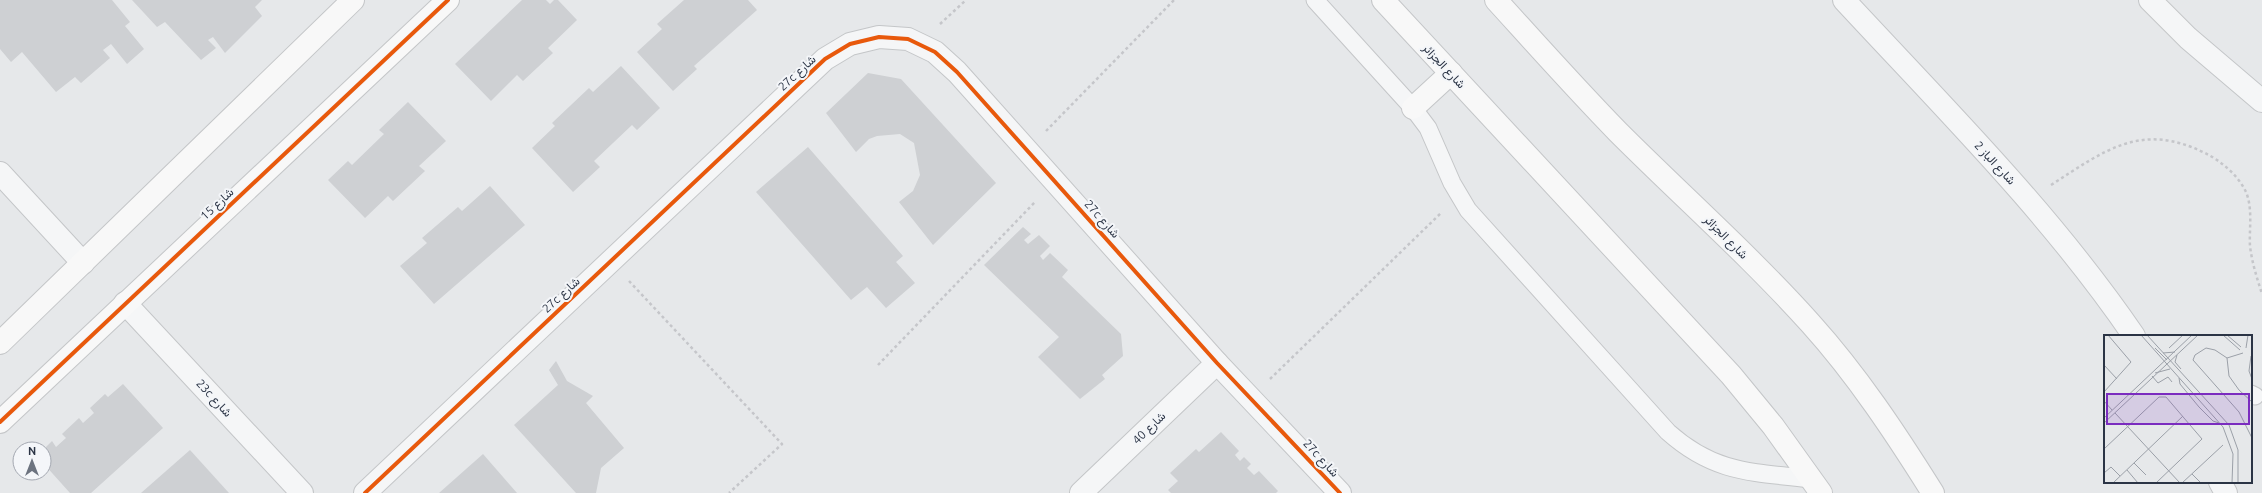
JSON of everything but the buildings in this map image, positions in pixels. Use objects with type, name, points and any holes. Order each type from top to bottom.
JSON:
[{"type":"main road","points":[[0,343],[353,0]]},
{"type":"main road","name":"شارع 15","points":[[0,422],[448,0]]},
{"type":"main road","name":"شارع الجزائر","points":[[1383,0],[1731,376],[1773,426],[1817,486]]},
{"type":"main road","name":"شارع الجزائر","points":[[1496,0],[1616,130],[1720,229],[1811,324],[1886,421],[1933,493]]},
{"type":"main road","points":[[1413,108],[1451,73]]},
{"type":"street","name":"شارع الباز 2","points":[[1844,0],[2029,199],[2072,250],[2133,335]]},
{"type":"street","points":[[2150,0],[2188,38],[2262,101]]},
{"type":"street","name":"27c شارع","points":[[365,493],[825,59],[850,44],[879,37],[908,40],[935,52],[957,72],[1217,363],[1340,493]]},
{"type":"street","points":[[0,173],[82,263]]},
{"type":"street","name":"23c شارع","points":[[125,303],[302,493]]},
{"type":"street","name":"شارع 40","points":[[1081,493],[1217,363]]},
{"type":"street","points":[[2221,483],[2226,493]]},
{"type":"lane","points":[[1315,0],[1413,108],[1428,128],[1459,195],[1468,210],[1668,432],[1684,446],[1719,465],[1817,486]]},
{"type":"path","points":[[919,45],[966,0]]},
{"type":"path","points":[[1027,150],[1174,0]]},
{"type":"path","points":[[2029,199],[2105,150],[2125,143],[2146,139],[2168,139],[2190,145],[2222,163],[2240,182],[2246,192],[2249,203],[2251,253],[2262,294]]},
{"type":"path","points":[[878,365],[1055,182]]},
{"type":"path","points":[[1251,398],[1459,195]]},
{"type":"path","points":[[610,261],[782,444],[730,493]]},
{"type":"cycle path","points":[[0,422],[448,0]]},
{"type":"cycle path","points":[[365,493],[825,59],[850,44],[879,37],[908,39],[935,52],[957,72],[1217,363],[1340,493]]}]
